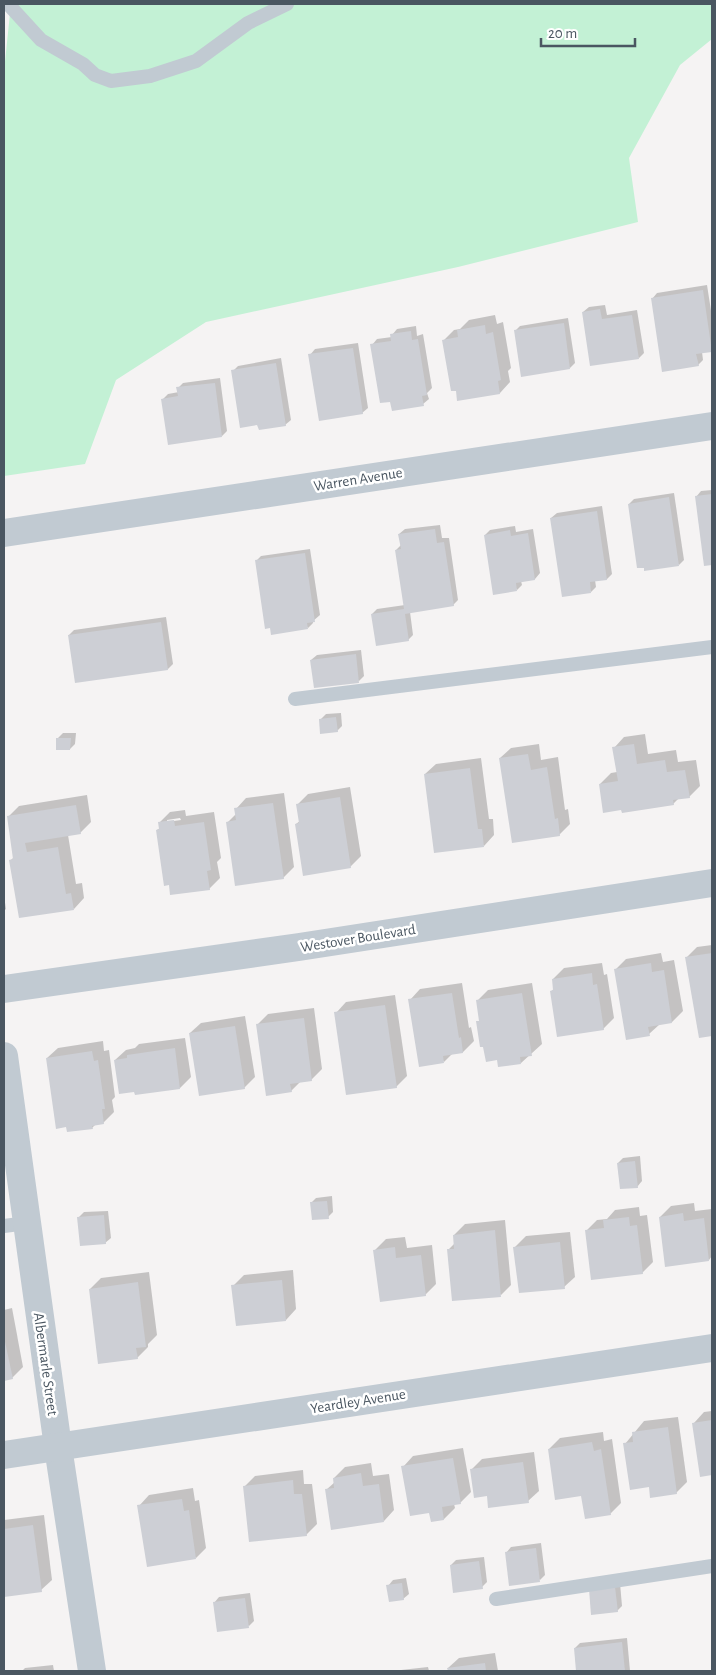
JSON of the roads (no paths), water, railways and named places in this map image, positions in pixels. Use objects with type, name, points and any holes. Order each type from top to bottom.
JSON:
[{"type":"street","name":"Warren Avenue","points":[[4,533],[712,426]]},
{"type":"street","name":"Westover Boulevard","points":[[4,989],[392,933],[712,883]]},
{"type":"street","name":"Albermarle Street","points":[[4,1056],[15,1224],[58,1447],[92,1671]]},
{"type":"street","name":"Yeardley Avenue","points":[[4,1455],[712,1348]]},
{"type":"lane","points":[[8,4],[41,40],[83,64],[95,75],[110,81],[150,76],[196,61],[248,23],[286,4]]},
{"type":"lane","points":[[295,698],[712,647]]},
{"type":"lane","points":[[496,1599],[712,1566]]}]
